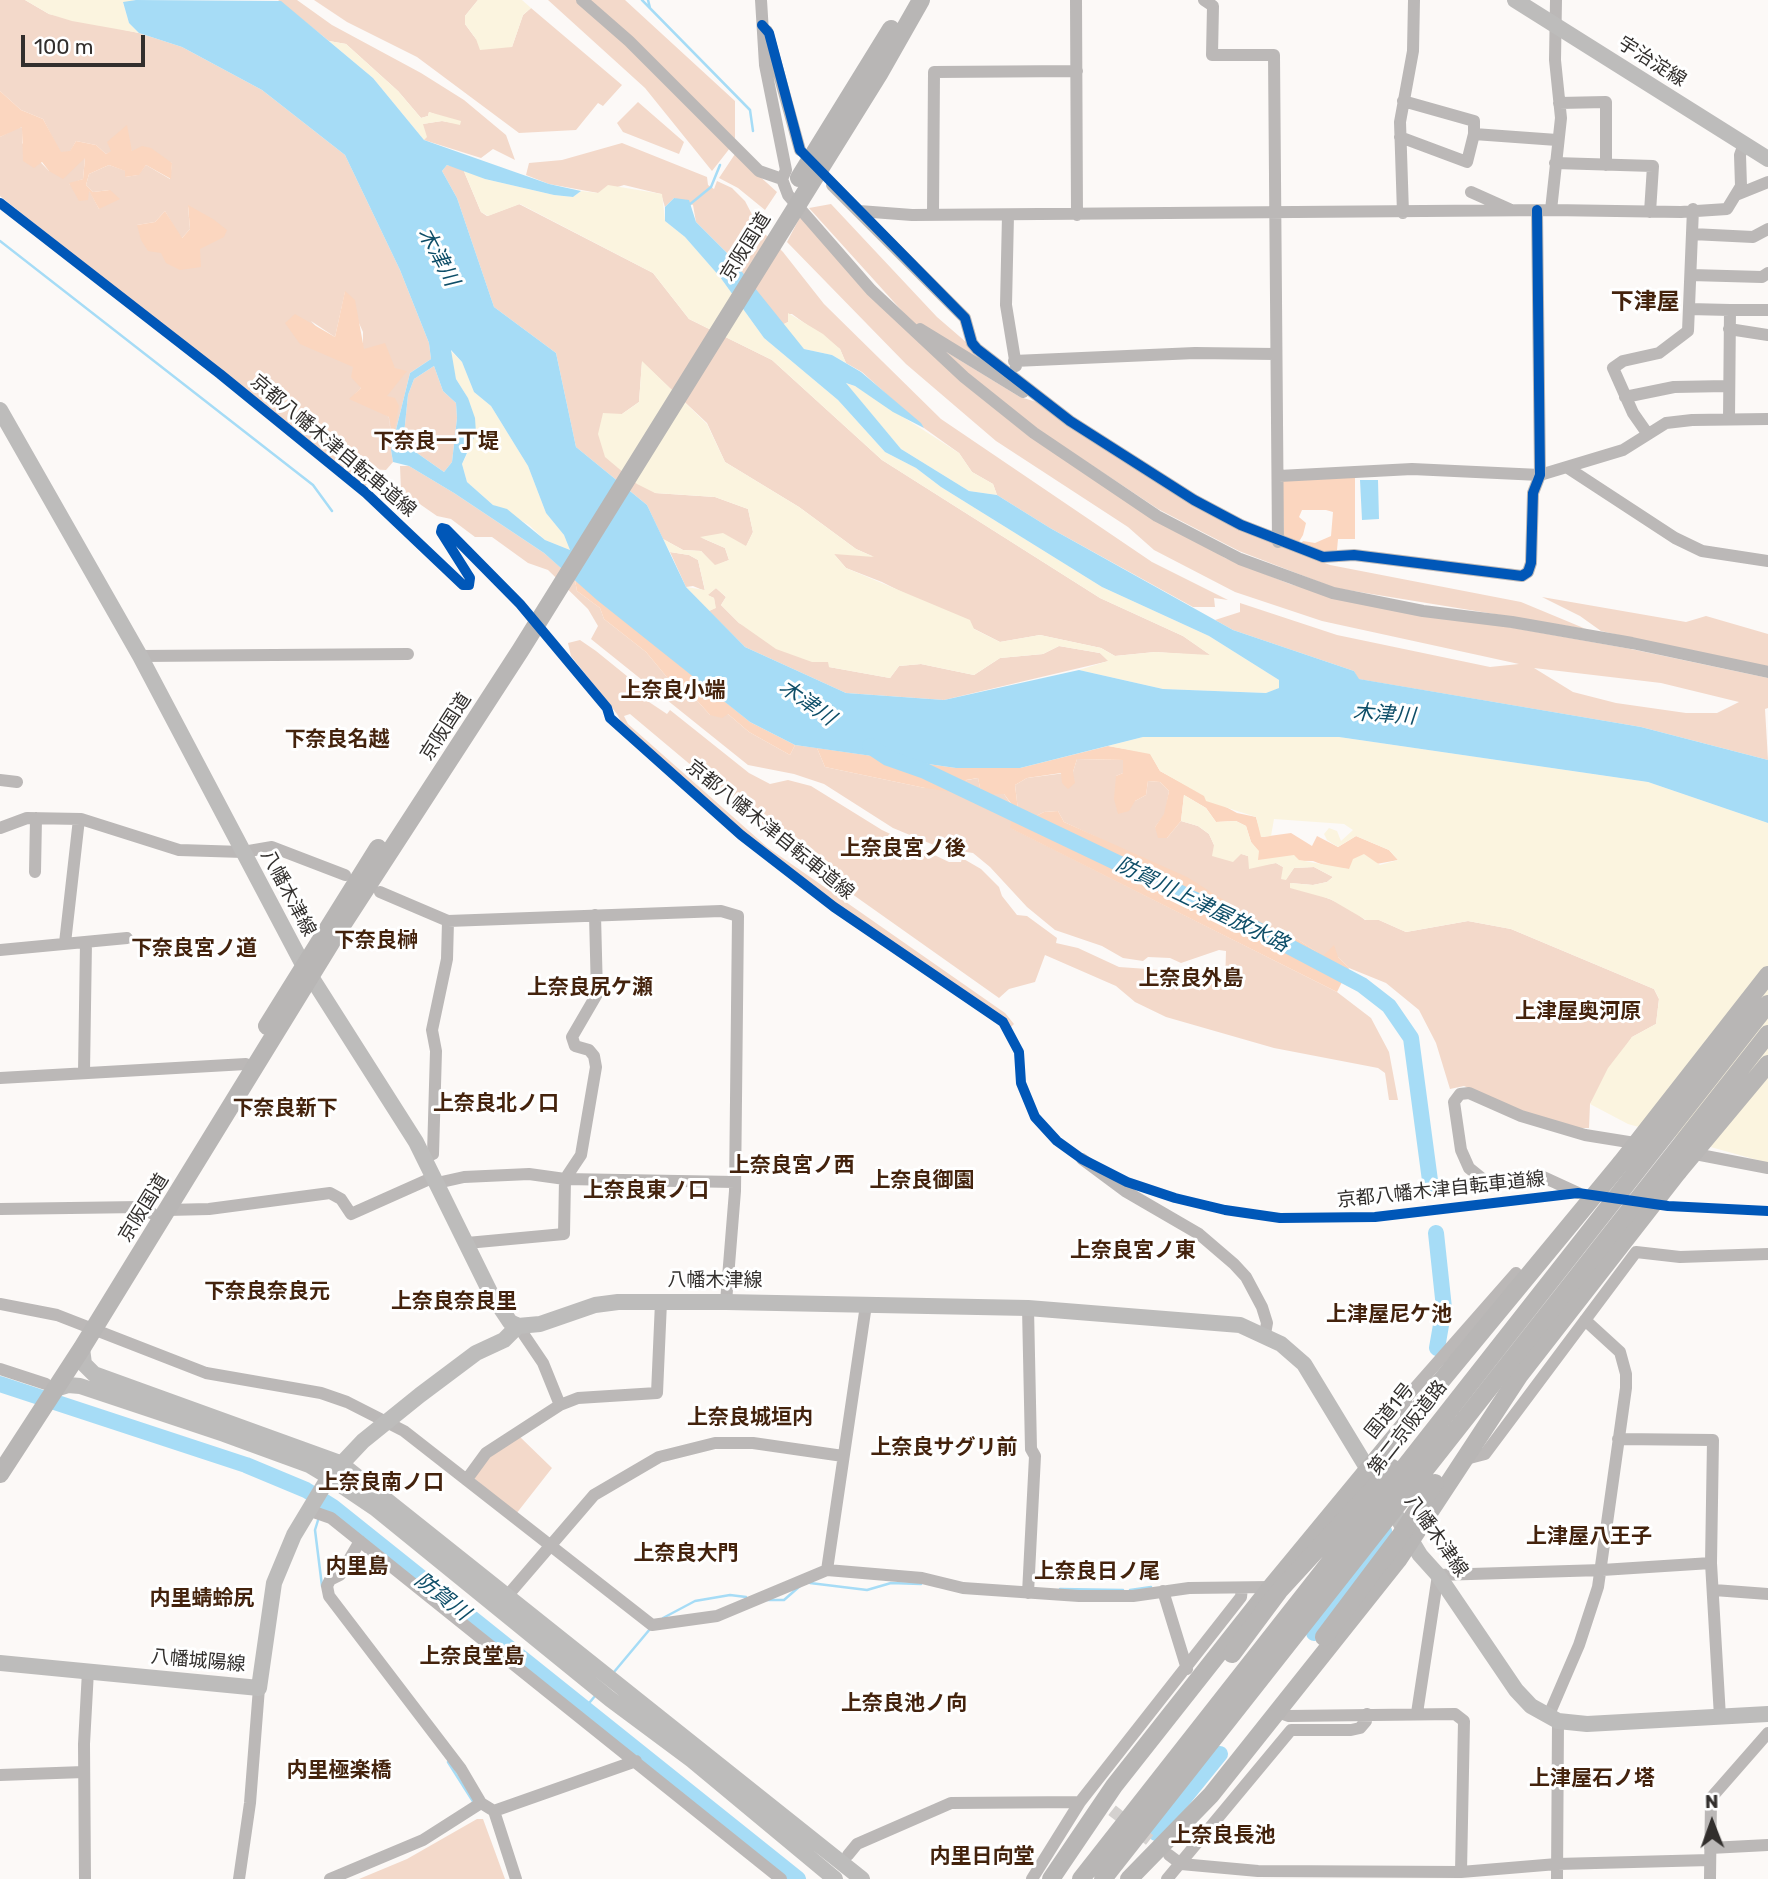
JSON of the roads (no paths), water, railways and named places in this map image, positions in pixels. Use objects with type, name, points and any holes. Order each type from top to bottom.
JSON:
[{"type":"highway","name":"京阪国道","points":[[160,1212],[246,1064],[524,634],[908,0]]},
{"type":"highway","name":"京阪国道","points":[[788,200],[879,74],[921,0]]},
{"type":"highway","name":"京阪国道","points":[[0,1474],[39,1406],[307,971]]},
{"type":"highway","name":"国道1号","points":[[1053,1876],[1114,1786],[1271,1587],[1372,1475],[1406,1425],[1621,1163],[1768,975]]},
{"type":"highway","name":"第二京阪道路","points":[[1082,1879],[1768,1003]]},
{"type":"highway","name":"第二京阪道路","points":[[1103,1879],[1768,1034]]},
{"type":"highway","points":[[1129,1879],[1168,1849],[1278,1712],[1408,1536],[1518,1376],[1678,1172],[1768,1064]]},
{"type":"highway","points":[[1053,1876],[1126,1788],[1279,1591],[1433,1422],[1536,1299]]},
{"type":"highway","points":[[1168,1849],[1228,1759],[1400,1536],[1540,1324]]},
{"type":"highway","name":"京阪国道","points":[[50,1388],[82,1348],[88,1328]]},
{"type":"highway","name":"京阪国道","points":[[0,1457],[39,1406]]},
{"type":"main road","name":"宇治淀線","points":[[1515,0],[1768,159]]},
{"type":"main road","name":"八幡木津線","points":[[0,410],[139,656],[307,971],[425,1158],[510,1322],[518,1325],[540,1324],[595,1305],[726,1302],[1028,1308],[1240,1325],[1265,1334],[1304,1364],[1408,1536],[1516,1690],[1531,1706],[1553,1719]]},
{"type":"main road","name":"八幡城陽線","points":[[0,1664],[258,1688],[274,1583],[308,1510],[326,1482],[340,1463],[388,1422],[476,1353],[504,1340],[518,1325]]},
{"type":"main road","points":[[82,1348],[85,1364],[94,1374],[340,1463],[862,1879]]},
{"type":"main road","points":[[50,1388],[80,1386],[309,1465],[326,1482],[376,1508],[610,1699],[692,1760],[835,1879]]},
{"type":"main road","points":[[1553,1719],[1587,1724],[1768,1714]]},
{"type":"street","points":[[582,0],[629,41],[759,170],[909,328],[1034,433],[1157,516],[1240,559],[1333,593],[1378,604],[1632,643],[1768,672]]},
{"type":"street","points":[[761,0],[765,65],[786,170],[788,200]]},
{"type":"street","points":[[1076,0],[1077,215]]},
{"type":"street","points":[[1204,0],[1213,6],[1212,55],[1274,55],[1278,541]]},
{"type":"street","points":[[1403,213],[1400,136],[1413,51],[1414,0]]},
{"type":"street","points":[[1551,209],[1559,103],[1555,60],[1556,0]]},
{"type":"street","points":[[762,25],[769,33],[800,150]]},
{"type":"street","points":[[933,215],[934,72],[1077,71]]},
{"type":"street","points":[[1400,136],[1467,162],[1474,134],[1474,121],[1404,101]]},
{"type":"street","points":[[1559,103],[1606,102],[1606,165]]},
{"type":"street","points":[[1474,134],[1557,140]]},
{"type":"street","points":[[859,211],[933,215],[1077,215],[1403,213],[1551,209],[1650,212],[1727,209],[1741,186],[1740,155],[1744,144]]},
{"type":"street","points":[[1555,163],[1653,166],[1650,212]]},
{"type":"street","points":[[1737,195],[1768,183]]},
{"type":"street","points":[[832,185],[965,318],[972,344],[1028,391],[1194,499],[1278,541],[1323,557],[1354,555],[1522,576],[1528,572],[1531,563],[1532,493],[1540,475],[1537,211]]},
{"type":"street","points":[[1471,192],[1512,210]]},
{"type":"street","points":[[1647,433],[1625,397],[1613,368],[1623,361],[1659,353],[1688,331],[1693,209]]},
{"type":"street","points":[[1007,215],[1006,304],[1014,361],[1028,391]]},
{"type":"street","points":[[1692,233],[1753,237],[1768,229]]},
{"type":"street","points":[[1691,275],[1762,277],[1768,273]]},
{"type":"street","points":[[1689,309],[1768,310]]},
{"type":"street","points":[[1728,419],[1730,310]]},
{"type":"street","points":[[909,328],[920,329],[1019,392],[1028,391]]},
{"type":"street","points":[[1730,329],[1768,335]]},
{"type":"street","points":[[1014,361],[1195,353],[1275,354]]},
{"type":"street","points":[[1625,397],[1675,387],[1727,386]]},
{"type":"street","points":[[1279,476],[1412,469],[1540,475],[1623,450],[1666,423],[1768,419]]},
{"type":"street","points":[[1568,468],[1675,538],[1702,551],[1768,561]]},
{"type":"street","points":[[139,656],[408,654]]},
{"type":"street","points":[[0,780],[17,782]]},
{"type":"street","points":[[0,828],[36,818],[79,818],[179,850],[243,852],[272,847],[345,875]]},
{"type":"street","points":[[35,872],[36,818]]},
{"type":"street","points":[[65,943],[79,818]]},
{"type":"street","points":[[380,892],[448,920],[721,911],[738,916],[735,1182],[726,1302]]},
{"type":"street","points":[[467,1243],[564,1234],[565,1180],[581,1155],[596,1067],[589,1050],[575,1046],[572,1037],[597,994],[595,915]]},
{"type":"street","points":[[425,1158],[433,1154],[436,1051],[432,1030],[447,959],[448,920]]},
{"type":"street","points":[[0,950],[127,938]]},
{"type":"street","points":[[84,1072],[86,942]]},
{"type":"street","points":[[0,1078],[246,1064]]},
{"type":"street","points":[[1578,1194],[1541,1176],[1490,1184],[1469,1168],[1461,1150],[1454,1102],[1460,1094],[1469,1093],[1521,1116],[1585,1135],[1768,1168]]},
{"type":"street","points":[[1082,1159],[1125,1191],[1199,1234],[1234,1264],[1246,1277],[1262,1307],[1267,1323],[1265,1334]]},
{"type":"street","points":[[0,1209],[140,1208],[160,1212],[209,1209],[330,1193],[341,1199],[351,1214],[436,1180],[491,1175],[529,1174],[565,1180],[735,1182]]},
{"type":"street","points":[[1462,1460],[1485,1454],[1636,1252],[1680,1257],[1768,1254]]},
{"type":"street","points":[[1406,1425],[1406,1398],[1516,1273]]},
{"type":"street","points":[[467,1479],[486,1453],[560,1405],[578,1398],[657,1393],[661,1302]]},
{"type":"street","points":[[0,1304],[38,1310],[206,1373],[321,1393],[388,1422],[467,1479],[652,1626],[717,1616],[827,1570],[922,1578],[963,1588],[1079,1597],[1271,1587]]},
{"type":"street","points":[[827,1570],[866,1305]]},
{"type":"street","points":[[1028,1308],[1031,1449],[1035,1456],[1028,1592]]},
{"type":"street","points":[[1557,1879],[1553,1719],[1602,1570],[1626,1388],[1624,1362],[1614,1344],[1585,1321]]},
{"type":"street","points":[[518,1325],[543,1363],[560,1405]]},
{"type":"street","points":[[0,1369],[50,1388]]},
{"type":"street","points":[[1618,1439],[1713,1440],[1711,1563],[1720,1717]]},
{"type":"street","points":[[479,1592],[495,1598],[508,1595],[594,1495],[640,1466],[687,1449],[715,1443],[753,1443],[843,1456]]},
{"type":"street","points":[[308,1510],[331,1518],[781,1879]]},
{"type":"street","points":[[360,1541],[340,1575],[330,1580],[327,1587],[330,1596],[461,1769],[481,1803],[494,1811],[516,1879]]},
{"type":"street","points":[[1417,1713],[1437,1575],[1602,1570],[1711,1563]]},
{"type":"street","points":[[848,1855],[857,1844],[951,1803],[1080,1802],[1093,1795],[1241,1597],[1242,1588]]},
{"type":"street","points":[[1163,1591],[1187,1669]]},
{"type":"street","points":[[1714,1591],[1768,1594]]},
{"type":"street","points":[[85,1879],[84,1772],[88,1671]]},
{"type":"street","points":[[239,1879],[250,1802],[258,1688]]},
{"type":"street","points":[[1278,1712],[1289,1716],[1455,1714],[1464,1721],[1461,1872]]},
{"type":"street","points":[[1167,1879],[1291,1730],[1351,1730],[1360,1728],[1366,1721],[1367,1714]]},
{"type":"street","points":[[1710,1879],[1711,1798],[1768,1733]]},
{"type":"street","points":[[494,1811],[636,1762]]},
{"type":"street","points":[[0,1775],[84,1772]]},
{"type":"street","points":[[1032,1879],[1080,1802]]},
{"type":"street","points":[[330,1879],[424,1840],[481,1803]]},
{"type":"street","points":[[1168,1849],[1181,1864],[1258,1875],[1461,1872],[1710,1854],[1768,1845]]},
{"type":"water","name":"木津川","points":[[281,1],[373,78],[424,140],[549,184],[581,191],[573,197],[554,195],[485,179],[447,165],[442,171],[457,198],[494,307],[556,353],[576,447],[647,505],[686,587],[745,647],[846,693],[944,700],[1079,670],[1163,689],[1266,693],[1279,688],[1279,680],[1209,636],[1102,587],[941,487],[916,468],[885,452],[838,400],[764,338],[720,277],[685,237],[665,221],[665,207],[674,198],[689,200],[696,222],[726,252],[804,349],[832,355],[861,372],[921,423],[924,428],[846,383],[901,449],[969,491],[997,495],[1050,528],[1233,630],[1354,671],[1359,679],[1641,727],[1768,760],[1768,823],[1648,782],[1339,737],[1143,737],[1020,768],[956,768],[795,745],[750,722],[597,600],[544,553],[454,493],[409,466],[393,462],[391,450],[410,373],[431,359],[429,343],[400,270],[345,155],[262,90],[182,47],[139,33],[129,23],[123,2]],"holes":[[[451,350],[462,362],[474,392],[491,406],[528,466],[546,513],[564,535],[570,550],[545,540],[507,509],[493,505],[467,482],[462,464],[476,433],[475,418],[468,398],[456,379]],[[434,366],[443,391],[456,403],[452,462],[444,472],[407,446],[404,434],[408,395],[414,379]]]},
{"type":"water","points":[[1360,480],[1378,480],[1379,519],[1362,520]]},
{"type":"waterway","points":[[642,0],[750,110],[753,131]]},
{"type":"waterway","points":[[648,0],[650,8]]},
{"type":"waterway","points":[[689,205],[711,187],[720,165]]},
{"type":"waterway","points":[[0,241],[313,485],[332,511]]},
{"type":"waterway","name":"防賀川上津屋放水路","points":[[870,746],[888,758],[925,771],[1256,929],[1362,985],[1389,1006],[1411,1038],[1431,1188]]},
{"type":"waterway","name":"防賀川上津屋放水路","points":[[1436,1233],[1444,1308],[1437,1348]]},
{"type":"waterway","name":"防賀川","points":[[0,1384],[246,1465],[306,1490],[333,1507],[798,1879]]},
{"type":"waterway","name":"防賀川","points":[[323,1511],[327,1504]]},
{"type":"waterway","points":[[319,1517],[315,1530],[322,1586]]},
{"type":"waterway","name":"防賀川上津屋放水路","points":[[1314,1633],[1360,1574],[1384,1531]]},
{"type":"waterway","points":[[810,1583],[867,1590],[891,1583],[921,1584]]},
{"type":"waterway","points":[[767,1600],[784,1600],[800,1586]]},
{"type":"waterway","points":[[1130,1590],[1151,1587]]},
{"type":"waterway","points":[[1060,1589],[1123,1590]]},
{"type":"waterway","points":[[663,1618],[695,1601],[730,1595],[746,1597]]},
{"type":"waterway","points":[[614,1672],[650,1629]]},
{"type":"waterway","points":[[585,1708],[595,1696]]},
{"type":"waterway","name":"防賀川上津屋放水路","points":[[1156,1833],[1220,1754]]},
{"type":"waterway","points":[[448,1762],[474,1803]]},
{"type":"tunnel","points":[[1098,1799],[1166,1853]]},
{"type":"district","name":"下津屋","points":[[1645,302]]},
{"type":"district","name":"下奈良一丁堤","points":[[436,442]]},
{"type":"district","name":"上奈良小端","points":[[673,691]]},
{"type":"district","name":"下奈良名越","points":[[337,740]]},
{"type":"district","name":"上奈良宮ノ後","points":[[903,849]]},
{"type":"district","name":"下奈良榊","points":[[376,941]]},
{"type":"district","name":"下奈良宮ノ道","points":[[194,949]]},
{"type":"district","name":"上奈良外島","points":[[1191,979]]},
{"type":"district","name":"上奈良尻ケ瀬","points":[[590,988]]},
{"type":"district","name":"上津屋奥河原","points":[[1578,1012]]},
{"type":"district","name":"上奈良北ノ口","points":[[496,1104]]},
{"type":"district","name":"下奈良新下","points":[[285,1109]]},
{"type":"district","name":"上奈良宮ノ西","points":[[792,1166]]},
{"type":"district","name":"上奈良御園","points":[[922,1181]]},
{"type":"district","name":"上奈良東ノ口","points":[[646,1191]]},
{"type":"district","name":"上奈良宮ノ東","points":[[1133,1251]]},
{"type":"district","name":"下奈良奈良元","points":[[267,1292]]},
{"type":"district","name":"上奈良奈良里","points":[[454,1302]]},
{"type":"district","name":"上津屋尼ケ池","points":[[1389,1315]]},
{"type":"district","name":"上奈良城垣内","points":[[750,1418]]},
{"type":"district","name":"上奈良サグリ前","points":[[944,1448]]},
{"type":"district","name":"上奈良南ノ口","points":[[381,1483]]},
{"type":"district","name":"上津屋八王子","points":[[1589,1537]]},
{"type":"district","name":"上奈良大門","points":[[686,1554]]},
{"type":"district","name":"内里島","points":[[357,1567]]},
{"type":"district","name":"上奈良日ノ尾","points":[[1097,1572]]},
{"type":"district","name":"内里蜻蛉尻","points":[[202,1599]]},
{"type":"district","name":"上奈良堂島","points":[[472,1657]]},
{"type":"district","name":"上奈良池ノ向","points":[[904,1704]]},
{"type":"district","name":"内里極楽橋","points":[[339,1771]]},
{"type":"district","name":"上津屋石ノ塔","points":[[1592,1779]]},
{"type":"district","name":"上奈良長池","points":[[1223,1836]]},
{"type":"district","name":"内里日向堂","points":[[982,1857]]}]
